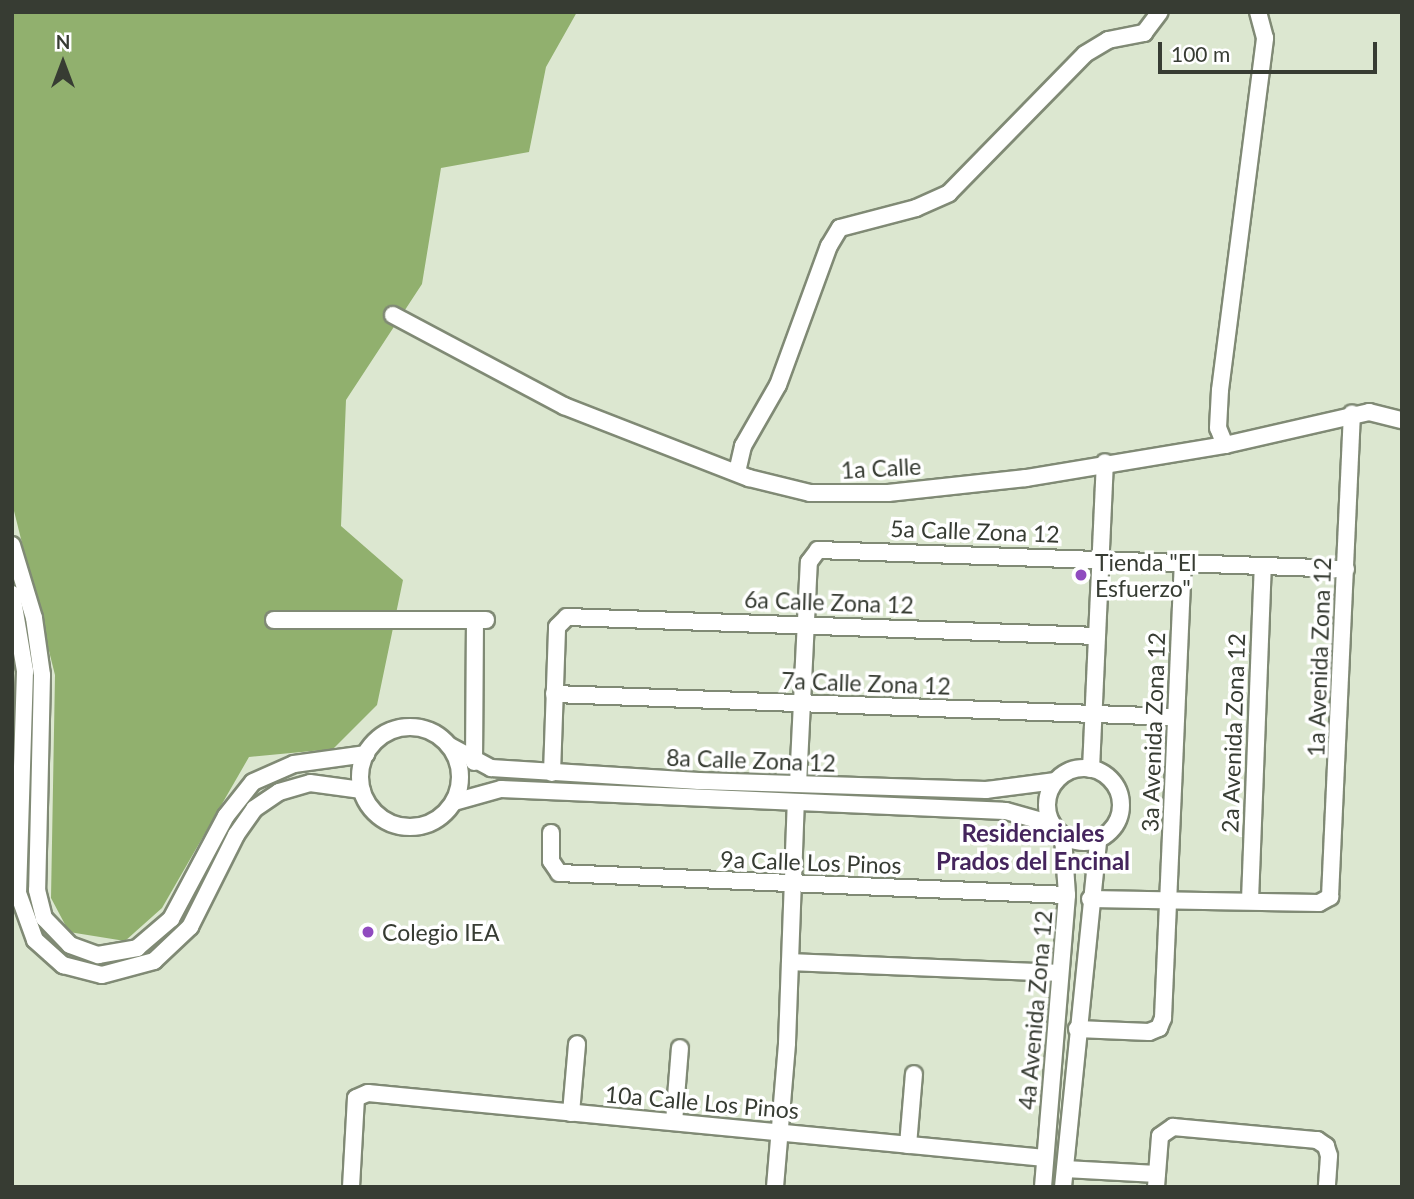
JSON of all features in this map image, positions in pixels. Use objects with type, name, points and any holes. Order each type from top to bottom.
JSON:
[{"type":"street","points":[[737,472],[743,446],[778,385],[829,246],[840,228],[916,208],[949,193],[1085,54],[1108,40],[1144,33],[1160,12]]},
{"type":"street","points":[[1225,445],[1218,428],[1220,390],[1265,38],[1258,12]]},
{"type":"street","name":"1a Calle","points":[[393,315],[564,406],[789,490],[858,494],[993,482],[1105,461],[1225,445],[1352,414],[1369,412],[1402,420]]},
{"type":"street","name":"1a Avenida Zona 12","points":[[1250,900],[1327,900],[1332,887],[1352,414]]},
{"type":"street","points":[[1091,769],[1105,461]]},
{"type":"street","points":[[12,545],[41,659],[37,890],[44,918],[70,945],[98,955],[137,948],[171,919],[226,816],[253,782],[294,764],[366,754]]},
{"type":"street","name":"5a Calle Zona 12","points":[[804,624],[814,553],[832,548],[1262,568],[1346,569]]},
{"type":"street","name":"3a Avenida Zona 12","points":[[1077,1029],[1149,1032],[1159,1028],[1168,901],[1183,564]]},
{"type":"street","name":"2a Avenida Zona 12","points":[[1250,900],[1262,568]]},
{"type":"street","points":[[12,594],[25,671],[18,893],[35,940],[63,965],[102,975],[154,961],[190,927],[236,835],[254,809],[279,792],[310,783],[362,790]]},
{"type":"street","points":[[274,620],[481,621],[474,762]]},
{"type":"street","name":"6a Calle Zona 12","points":[[554,694],[560,620],[804,624],[1097,636]]},
{"type":"street","points":[[798,784],[804,624]]},
{"type":"street","points":[[552,773],[554,694]]},
{"type":"street","name":"7a Calle Zona 12","points":[[554,694],[1176,717]]},
{"type":"street","points":[[410,727],[439,736],[450,746],[461,773],[454,802],[433,822],[404,827],[377,815],[362,790],[366,754],[381,736],[410,727]]},
{"type":"street","name":"8a Calle Zona 12","points":[[450,746],[474,762],[505,770],[552,773],[1002,790],[1055,782]]},
{"type":"street","points":[[1091,769],[1112,780],[1121,802],[1116,824],[1098,840],[1086,843],[1057,830],[1047,802],[1055,782],[1071,770],[1091,769]]},
{"type":"street","name":"8a Calle Zona 12","points":[[454,802],[479,792],[501,789],[1006,811],[1057,830]]},
{"type":"street","points":[[775,1187],[790,962],[796,802]]},
{"type":"street","name":"4a Avenida Zona 12","points":[[1043,1187],[1067,895],[1057,830]]},
{"type":"street","name":"9a Calle Los Pinos","points":[[551,833],[554,871],[793,885],[1067,895]]},
{"type":"street","name":"4a Avenida Zona 12","points":[[1063,1187],[1098,840]]},
{"type":"street","points":[[1090,899],[1250,900]]},
{"type":"street","points":[[790,962],[1060,973]]},
{"type":"street","points":[[571,1113],[577,1044]]},
{"type":"street","points":[[674,1122],[680,1048]]},
{"type":"street","points":[[908,1145],[914,1074]]},
{"type":"street","name":"10a Calle Los Pinos","points":[[351,1187],[356,1098],[368,1093],[1045,1158]]},
{"type":"street","points":[[1065,1169],[1157,1180],[1160,1136],[1173,1127],[1317,1140],[1326,1146],[1329,1157],[1327,1187]]},
{"type":"green space","points":[[12,12],[577,12],[546,67],[529,152],[441,168],[422,284],[346,400],[341,526],[403,580],[377,705],[333,749],[249,757],[162,908],[125,941],[69,932],[51,898],[55,675],[12,503]]},
{"type":"place","name":"Tienda \"El Esfuerzo\"","points":[[1081,575]]},
{"type":"place","name":"Colegio IEA","points":[[368,932]]},
{"type":"district","name":"Residenciales Prados del Encinal","points":[[1033,847]]}]
